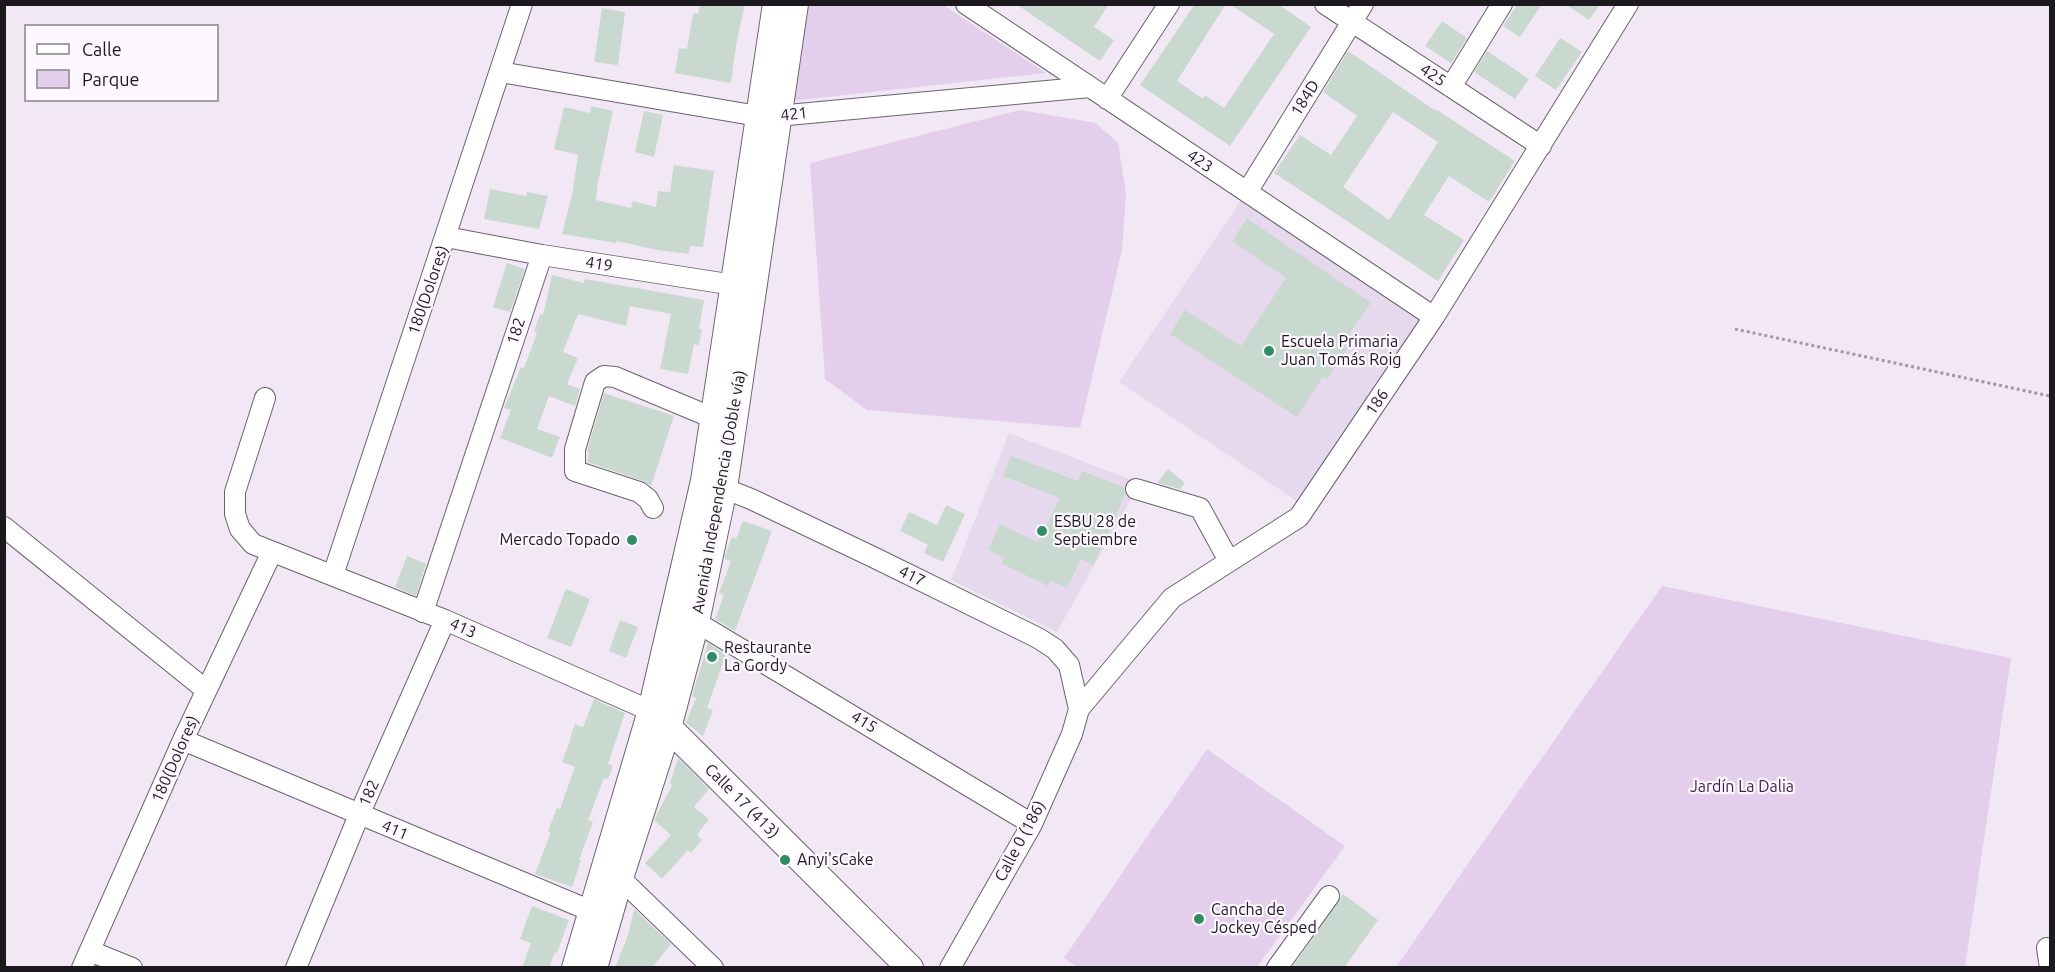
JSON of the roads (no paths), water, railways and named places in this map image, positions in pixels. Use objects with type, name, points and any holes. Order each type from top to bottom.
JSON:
[{"type":"main road","name":"Avenida Independencia (Doble vía)","points":[[594,968],[600,914],[660,720],[696,622],[768,116],[776,4]]},
{"type":"main road","name":"Avenida Independencia (Doble vía)","points":[[768,116],[795,4]]},
{"type":"main road","name":"Avenida Independencia (Doble vía)","points":[[575,968],[620,878],[660,720],[714,484],[713,418],[742,286]]},
{"type":"main road","name":"Calle 17 (413)","points":[[660,720],[910,968]]},
{"type":"street","name":"180(Dolores)","points":[[333,575],[522,4]]},
{"type":"street","name":"423","points":[[966,4],[1434,317]]},
{"type":"street","points":[[1107,99],[1169,4]]},
{"type":"street","name":"425","points":[[1325,4],[1540,146]]},
{"type":"street","name":"184D","points":[[1247,192],[1363,4]]},
{"type":"street","points":[[1451,87],[1502,4]]},
{"type":"street","name":"186","points":[[1079,710],[1172,598],[1299,518],[1434,317],[1628,4]]},
{"type":"street","name":"421","points":[[500,72],[768,116],[1090,87]]},
{"type":"street","name":"419","points":[[446,237],[542,255],[742,286]]},
{"type":"street","name":"182","points":[[423,612],[542,255]]},
{"type":"street","points":[[653,508],[648,499],[639,492],[574,471],[575,449],[595,382],[604,376],[615,377],[713,418]]},
{"type":"street","name":"413","points":[[265,398],[235,492],[235,514],[240,529],[254,544],[445,620],[660,720]]},
{"type":"street","name":"417","points":[[714,484],[873,557],[1038,638],[1054,649],[1069,664],[1079,710]]},
{"type":"street","points":[[1136,489],[1200,508],[1229,561]]},
{"type":"street","points":[[4,527],[206,690]]},
{"type":"street","name":"180(Dolores)","points":[[86,959],[183,740],[272,552]]},
{"type":"street","name":"182","points":[[296,968],[359,815],[445,620]]},
{"type":"street","name":"415","points":[[696,622],[1032,824]]},
{"type":"street","name":"Calle 0 (186)","points":[[950,968],[1032,824],[1072,734],[1079,710]]},
{"type":"street","name":"411","points":[[183,740],[600,914]]},
{"type":"street","points":[[620,878],[713,968]]},
{"type":"street","points":[[1277,968],[1329,896]]},
{"type":"street","points":[[86,959],[132,968]]},
{"type":"place","name":"Escuela Primaria Juan Tomás Roig","points":[[1269,351]]},
{"type":"place","name":"ESBU 28 de Septiembre","points":[[1042,531]]},
{"type":"place","name":"Mercado Topado","points":[[632,540]]},
{"type":"place","name":"Restaurante La Gordy","points":[[712,657]]},
{"type":"place","name":"Anyi'sCake","points":[[785,860]]},
{"type":"place","name":"Cancha de Jockey Césped","points":[[1199,919]]},
{"type":"park label","name":"Jardín La Dalia","points":[[1742,787]]}]
